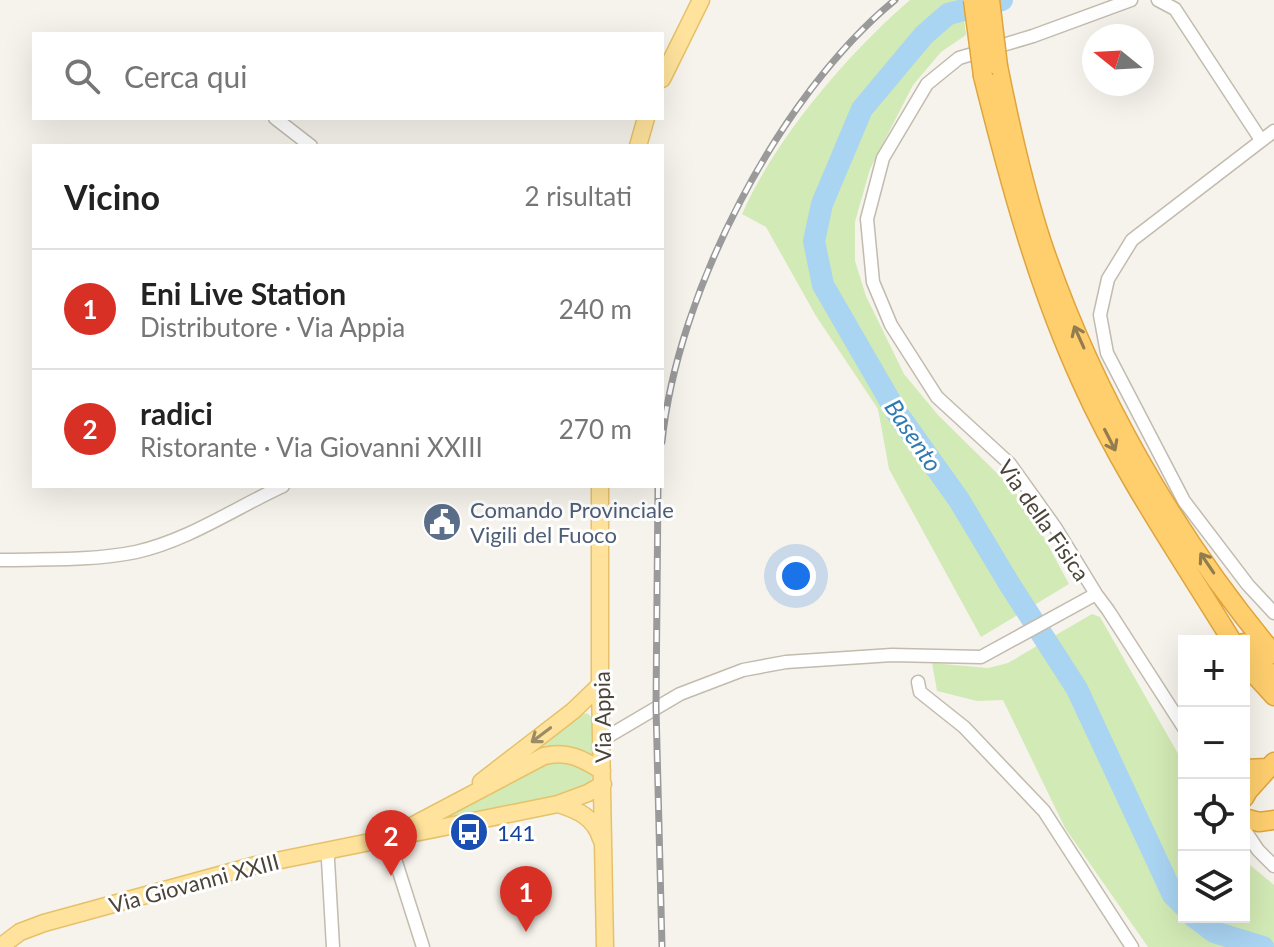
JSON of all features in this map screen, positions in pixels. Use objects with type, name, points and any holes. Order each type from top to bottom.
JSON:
[{"type":"highway","points":[[973,0],[1038,230],[1079,338],[1123,428],[1245,635]]},
{"type":"highway","points":[[990,0],[991,71],[1004,159],[1046,298],[1082,383],[1124,468],[1228,635]]},
{"type":"highway","points":[[1201,591],[1244,635]]},
{"type":"highway","points":[[1250,636],[1267,634],[1274,641]]},
{"type":"highway","points":[[1250,639],[1274,654]]},
{"type":"highway","points":[[1250,643],[1274,679]]},
{"type":"highway","points":[[1250,668],[1274,696]]},
{"type":"highway","points":[[1250,768],[1271,765]]},
{"type":"highway","points":[[1250,791],[1271,765]]},
{"type":"highway","points":[[1250,820],[1274,820]]},
{"type":"main road","points":[[664,75],[701,0]]},
{"type":"main road","points":[[639,144],[645,120]]},
{"type":"main road","name":"Via Appia","points":[[600,488],[605,947]]},
{"type":"main road","points":[[451,804],[573,711],[600,685]]},
{"type":"main road","points":[[554,754],[572,756],[602,778],[588,793],[558,804],[459,826],[391,836],[554,754]]},
{"type":"main road","points":[[558,804],[578,811],[593,823],[604,848]]},
{"type":"main road","name":"Via Giovanni XXIII","points":[[0,947],[20,932],[44,923],[256,865],[391,836]]},
{"type":"street","name":"Via della Fisica","points":[[1131,0],[1033,36],[959,58],[927,84],[883,158],[867,219],[873,282],[891,325],[937,397],[1010,464],[1055,527],[1178,719]]},
{"type":"street","points":[[1158,0],[1175,9],[1261,140]]},
{"type":"street","points":[[278,120],[308,144]]},
{"type":"street","points":[[1274,131],[1132,240],[1108,279],[1100,315],[1107,353],[1184,501],[1248,585],[1274,613]]},
{"type":"street","points":[[0,560],[85,558],[138,551],[175,540],[279,488]]},
{"type":"street","points":[[602,740],[680,694],[743,670],[786,662],[892,655],[981,657],[1096,594]]},
{"type":"street","points":[[918,682],[920,692],[964,727],[1044,811],[1132,947]]},
{"type":"street","points":[[391,836],[423,947]]},
{"type":"street","points":[[1250,838],[1274,866]]},
{"type":"street","points":[[329,850],[333,947]]},
{"type":"green space","points":[[910,0],[962,0],[966,35],[941,52],[913,85],[870,169],[855,222],[855,261],[866,296],[904,374],[938,415],[1028,508],[1069,584],[981,637],[889,469],[878,409],[816,316],[766,227],[742,214],[773,156],[793,127],[838,71]]},
{"type":"green space","points":[[1092,614],[1100,617],[1178,754],[1178,923],[1250,923],[1250,865],[1274,885],[1274,947],[1148,947],[1065,828],[1003,700],[977,701],[937,691],[932,663],[988,668],[1008,663]]},
{"type":"green space","points":[[587,713],[593,719],[594,757],[567,748],[555,748],[534,754],[497,772],[576,716]]},
{"type":"green space","points":[[551,759],[574,761],[593,775],[591,780],[569,794],[446,821],[448,817]]},
{"type":"waterway","name":"Basento","points":[[1002,0],[948,14],[924,35],[862,109],[822,204],[814,241],[823,285],[897,413],[959,500],[1077,689],[1178,900]]},
{"type":"waterway","name":"Basento","points":[[1202,923],[1214,932],[1263,947]]},
{"type":"railway","points":[[664,430],[688,323],[741,201],[774,142],[812,88],[852,40],[895,0]]},
{"type":"railway","points":[[658,488],[656,707],[662,947]]},
{"type":"place","name":"Comando Provinciale Vigili del Fuoco","points":[[442,522]]},
{"type":"place","name":"141","points":[[469,832]]},
{"type":"place","name":"radici","points":[[391,876]]},
{"type":"place","name":"Eni Live Station","points":[[526,932]]}]
